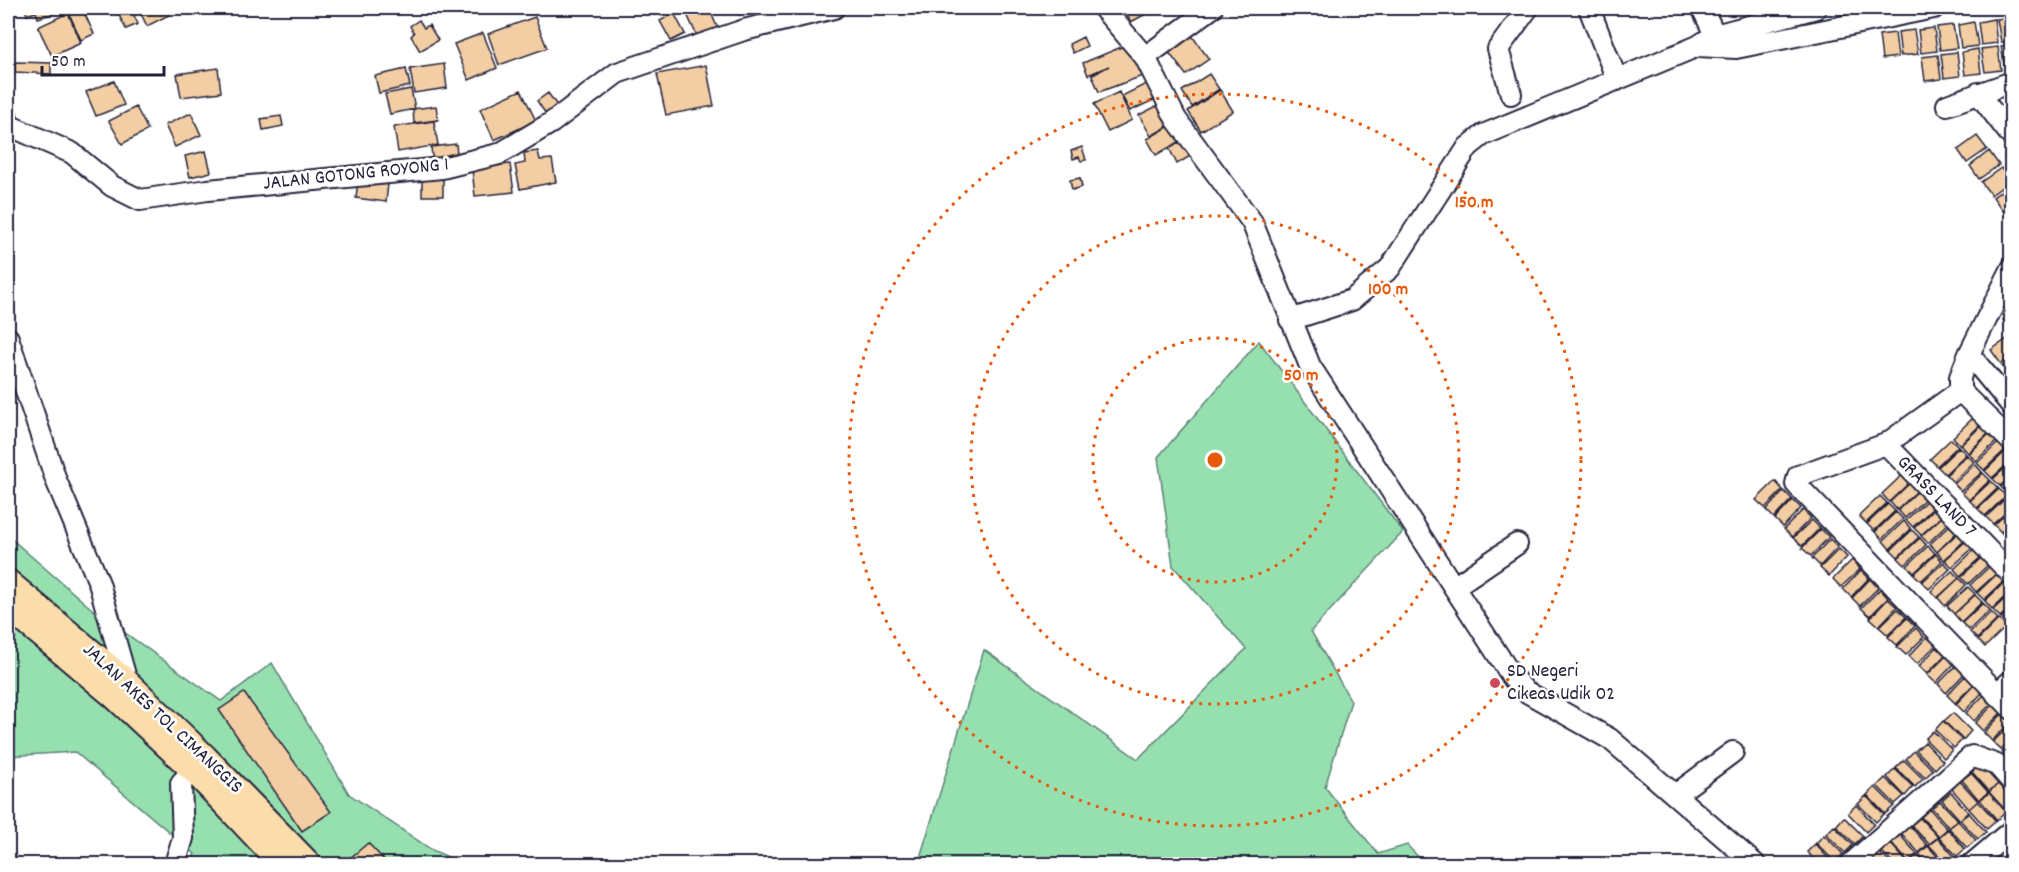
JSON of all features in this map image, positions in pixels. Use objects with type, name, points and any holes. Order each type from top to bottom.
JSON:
[{"type":"main road","name":"JALAN AKES TOL CIMANGGIS","points":[[8,582],[121,689]]},
{"type":"main road","points":[[8,607],[121,689],[199,763],[282,864]]},
{"type":"main road","name":"JALAN AKES TOL CIMANGGIS","points":[[199,763],[309,864]]},
{"type":"street","name":"JALAN GOTONG ROYONG 1","points":[[8,125],[72,153],[112,186],[140,200],[208,190],[442,168],[499,154],[551,123],[617,73],[744,30],[834,8]]},
{"type":"street","points":[[1103,8],[1145,57],[1176,119],[1252,222],[1310,366],[1513,678],[1525,691],[1610,739],[1755,864]]},
{"type":"street","points":[[1145,57],[1212,8]]},
{"type":"street","points":[[1511,94],[1498,49],[1528,8]]},
{"type":"street","points":[[1589,8],[1617,80]]},
{"type":"street","points":[[1702,8],[1715,35]]},
{"type":"street","points":[[1290,320],[1352,300],[1390,268],[1468,147],[1483,135],[1698,46],[1715,35],[1815,8]]},
{"type":"street","points":[[1698,46],[1736,48],[1934,8]]},
{"type":"street","points":[[1947,105],[1978,93],[2008,88]]},
{"type":"street","points":[[1978,93],[2012,137]]},
{"type":"street","points":[[2012,268],[1960,377],[1960,391],[2012,442]]},
{"type":"street","points":[[8,338],[56,480],[99,583],[121,689]]},
{"type":"street","points":[[1969,354],[2012,406]]},
{"type":"street","points":[[1960,391],[1886,444],[1798,476],[1796,484],[2012,709]]},
{"type":"street","name":"GRASS LAND 7","points":[[1886,444],[2012,575]]},
{"type":"street","points":[[1454,587],[1517,544]]},
{"type":"street","points":[[1996,694],[2012,680]]},
{"type":"street","points":[[1675,795],[1733,753]]},
{"type":"street","points":[[1851,864],[1972,756],[1997,765],[2012,782]]},
{"type":"street","points":[[175,864],[183,838],[181,783],[199,763]]},
{"type":"street","points":[[1972,864],[2012,830]]},
{"type":"green space","points":[[1259,341],[1403,532],[1311,631],[1351,701],[1325,787],[1378,854],[1407,845],[1425,864],[918,864],[984,650],[1138,759],[1246,649],[1173,566],[1158,457]]},
{"type":"green space","points":[[8,536],[93,610],[221,701],[272,663],[349,794],[432,850],[464,864],[190,864],[195,854],[75,752],[8,756]]},
{"type":"building","points":[[25,8],[61,8],[62,11],[38,18],[36,12],[27,15]]},
{"type":"building","points":[[82,8],[94,34],[81,40],[68,11]]},
{"type":"building","points":[[138,8],[166,8],[169,15],[147,26]]},
{"type":"building","points":[[432,8],[452,8],[437,16]]},
{"type":"building","points":[[651,8],[669,8],[655,15]]},
{"type":"building","points":[[684,8],[709,8],[718,29],[698,38]]},
{"type":"building","points":[[735,8],[753,8],[739,15]]},
{"type":"building","points":[[1123,8],[1157,8],[1131,22]]},
{"type":"building","points":[[1612,8],[1629,8],[1614,13]]},
{"type":"building","points":[[131,9],[138,24],[126,29],[119,15]]},
{"type":"building","points":[[68,13],[81,43],[52,56],[38,27]]},
{"type":"building","points":[[674,13],[685,34],[671,41],[660,21]]},
{"type":"building","points":[[535,17],[547,48],[499,65],[488,34]]},
{"type":"building","points":[[2012,17],[2012,41],[2001,42],[1997,19]]},
{"type":"building","points":[[1994,19],[1997,43],[1981,45],[1978,22]]},
{"type":"building","points":[[419,20],[424,28],[429,25],[438,40],[420,51],[411,36],[414,33],[410,26]]},
{"type":"building","points":[[1974,22],[1978,46],[1961,48],[1958,25]]},
{"type":"building","points":[[1953,25],[1957,48],[1940,50],[1937,27]]},
{"type":"building","points":[[1934,28],[1937,51],[1921,53],[1918,30]]},
{"type":"building","points":[[1914,30],[1918,54],[1901,56],[1898,32]]},
{"type":"building","points":[[483,33],[497,68],[469,80],[454,44]]},
{"type":"building","points":[[1190,33],[1209,59],[1186,75],[1167,50]]},
{"type":"building","points":[[1895,33],[1898,57],[1882,59],[1879,35]]},
{"type":"building","points":[[1083,37],[1087,46],[1073,53],[1069,44]]},
{"type":"building","points":[[1131,43],[1145,75],[1099,92],[1092,75],[1109,66],[1088,75],[1083,63]]},
{"type":"building","points":[[2012,45],[2012,69],[2005,70],[2001,46]]},
{"type":"building","points":[[1998,47],[2001,70],[1985,72],[1981,49]]},
{"type":"building","points":[[8,48],[12,68],[8,69]]},
{"type":"building","points":[[1978,49],[1981,73],[1965,75],[1962,52]]},
{"type":"building","points":[[1957,52],[1960,76],[1944,78],[1941,54]]},
{"type":"building","points":[[1938,55],[1941,79],[1925,81],[1922,57]]},
{"type":"building","points":[[15,62],[51,63],[51,74],[15,72]]},
{"type":"building","points":[[444,64],[447,88],[414,93],[410,69]]},
{"type":"building","points":[[706,65],[714,106],[666,115],[657,74]]},
{"type":"building","points":[[218,68],[221,92],[181,97],[177,74]]},
{"type":"building","points":[[406,69],[410,86],[379,93],[375,76]]},
{"type":"building","points":[[1209,74],[1219,89],[1192,107],[1182,91]]},
{"type":"building","points":[[8,81],[10,81],[18,117],[8,119]]},
{"type":"building","points":[[114,81],[124,105],[96,116],[86,92]]},
{"type":"building","points":[[1150,82],[1158,98],[1130,111],[1122,96]]},
{"type":"building","points":[[411,89],[415,109],[390,114],[385,94]]},
{"type":"building","points":[[521,90],[536,121],[494,140],[480,109]]},
{"type":"building","points":[[1220,90],[1233,111],[1201,131],[1188,111]]},
{"type":"building","points":[[1119,92],[1132,120],[1108,132],[1094,104]]},
{"type":"building","points":[[548,93],[558,107],[546,114],[537,101]]},
{"type":"building","points":[[1161,104],[1172,124],[1151,136],[1139,115]]},
{"type":"building","points":[[436,106],[438,120],[414,123],[413,109]]},
{"type":"building","points":[[136,107],[148,130],[122,144],[109,121]]},
{"type":"building","points":[[191,113],[201,135],[175,147],[165,125]]},
{"type":"building","points":[[281,116],[283,126],[263,130],[261,119]]},
{"type":"building","points":[[434,121],[438,145],[398,152],[394,127]]},
{"type":"building","points":[[1175,123],[1184,139],[1156,155],[1147,139]]},
{"type":"building","points":[[1977,136],[1987,149],[1967,163],[1958,150]]},
{"type":"building","points":[[1184,140],[1192,155],[1177,164],[1169,148]]},
{"type":"building","points":[[456,144],[458,163],[433,166],[431,147]]},
{"type":"building","points":[[1082,147],[1086,160],[1081,161],[1079,157],[1073,159],[1071,151]]},
{"type":"building","points":[[206,151],[211,172],[190,177],[185,156]]},
{"type":"building","points":[[538,151],[540,160],[552,159],[556,182],[520,189],[515,165],[525,163],[524,153]]},
{"type":"building","points":[[1989,151],[1999,165],[1979,179],[1970,166]]},
{"type":"building","points":[[510,164],[514,192],[475,196],[472,169]]},
{"type":"building","points":[[2001,168],[2010,181],[1991,195],[1981,182]]},
{"type":"building","points":[[422,173],[443,173],[443,196],[422,196]]},
{"type":"building","points":[[1080,178],[1082,187],[1072,190],[1070,180]]},
{"type":"building","points":[[358,180],[388,184],[386,202],[356,198]]},
{"type":"building","points":[[2012,184],[2012,204],[2003,211],[1993,197]]},
{"type":"building","points":[[2012,313],[2012,332],[2003,320]]},
{"type":"building","points":[[2010,337],[2012,356],[2001,364],[1991,350]]},
{"type":"building","points":[[2012,359],[2012,379],[2011,379],[2002,366]]},
{"type":"building","points":[[1974,417],[1981,424],[1960,445],[1953,437]]},
{"type":"building","points":[[1982,425],[1989,433],[1968,453],[1961,445]]},
{"type":"building","points":[[1990,433],[1997,441],[1976,461],[1969,454]]},
{"type":"building","points":[[1951,439],[1958,446],[1937,466],[1930,459]]},
{"type":"building","points":[[1998,443],[2005,450],[1984,470],[1977,463]]},
{"type":"building","points":[[1959,447],[1966,454],[1945,474],[1938,467]]},
{"type":"building","points":[[2006,451],[2012,460],[1992,478],[1985,471]]},
{"type":"building","points":[[1967,455],[1974,462],[1953,482],[1946,475]]},
{"type":"building","points":[[2012,462],[2012,475],[2000,486],[1993,479]]},
{"type":"building","points":[[1975,464],[1982,472],[1961,491],[1954,484]]},
{"type":"building","points":[[1983,473],[1990,480],[1969,500],[1962,493]]},
{"type":"building","points":[[1903,474],[1910,482],[1889,502],[1882,494]]},
{"type":"building","points":[[2012,478],[2012,491],[2008,494],[2001,487]]},
{"type":"building","points":[[1775,481],[1783,490],[1765,508],[1756,500]]},
{"type":"building","points":[[1991,481],[1998,488],[1977,508],[1970,501]]},
{"type":"building","points":[[1911,482],[1918,490],[1897,510],[1890,502]]},
{"type":"building","points":[[1999,489],[2006,496],[1985,516],[1978,509]]},
{"type":"building","points":[[1919,490],[1926,498],[1905,518],[1898,510]]},
{"type":"building","points":[[1784,491],[1792,499],[1774,518],[1766,510]]},
{"type":"building","points":[[1880,496],[1887,503],[1866,523],[1859,516]]},
{"type":"building","points":[[2007,497],[2012,507],[1993,524],[1986,517]]},
{"type":"building","points":[[1793,500],[1801,508],[1783,527],[1775,519]]},
{"type":"building","points":[[1927,500],[1934,507],[1913,527],[1906,520]]},
{"type":"building","points":[[1888,504],[1895,511],[1874,531],[1867,524]]},
{"type":"building","points":[[1935,508],[1942,516],[1921,535],[1914,528]]},
{"type":"building","points":[[2012,508],[2012,522],[2001,532],[1994,525]]},
{"type":"building","points":[[1803,510],[1811,518],[1792,537],[1784,529]]},
{"type":"building","points":[[1896,512],[1903,519],[1882,539],[1875,532]]},
{"type":"building","points":[[1943,516],[1949,523],[1928,543],[1921,536]]},
{"type":"building","points":[[1812,520],[1820,528],[1802,546],[1793,538]]},
{"type":"building","points":[[1904,521],[1911,529],[1890,549],[1883,541]]},
{"type":"building","points":[[1951,524],[1958,531],[1937,552],[1930,544]]},
{"type":"building","points":[[2012,524],[2012,538],[2009,541],[2002,533]]},
{"type":"building","points":[[1821,529],[1829,537],[1811,556],[1802,548]]},
{"type":"building","points":[[1912,530],[1919,537],[1898,557],[1891,550]]},
{"type":"building","points":[[1959,532],[1966,539],[1944,560],[1937,552]]},
{"type":"building","points":[[1920,538],[1926,545],[1905,565],[1898,558]]},
{"type":"building","points":[[1830,539],[1838,547],[1820,566],[1812,558]]},
{"type":"building","points":[[1967,540],[1974,547],[1952,567],[1945,560]]},
{"type":"building","points":[[1928,546],[1935,553],[1914,573],[1907,566]]},
{"type":"building","points":[[1839,549],[1847,557],[1829,576],[1820,568]]},
{"type":"building","points":[[1975,549],[1982,556],[1960,576],[1954,569]]},
{"type":"building","points":[[1936,554],[1942,561],[1921,581],[1914,574]]},
{"type":"building","points":[[1982,557],[1989,564],[1968,584],[1961,577]]},
{"type":"building","points":[[1852,560],[1860,569],[1841,587],[1833,579]]},
{"type":"building","points":[[1944,562],[1950,569],[1929,589],[1922,582]]},
{"type":"building","points":[[1991,565],[1998,572],[1976,592],[1970,585]]},
{"type":"building","points":[[1861,570],[1869,578],[1851,597],[1843,589]]},
{"type":"building","points":[[1952,571],[1959,578],[1937,598],[1931,591]]},
{"type":"building","points":[[1998,573],[2005,580],[1984,600],[1977,593]]},
{"type":"building","points":[[1959,578],[1966,585],[1945,606],[1938,598]]},
{"type":"building","points":[[1870,579],[1878,588],[1860,606],[1852,598]]},
{"type":"building","points":[[2006,581],[2012,590],[1992,609],[1985,601]]},
{"type":"building","points":[[1968,587],[1975,594],[1954,614],[1947,606]]},
{"type":"building","points":[[1880,589],[1888,598],[1870,616],[1861,608]]},
{"type":"building","points":[[2012,592],[2012,606],[2000,617],[1993,610]]},
{"type":"building","points":[[1975,595],[1982,602],[1961,622],[1954,614]]},
{"type":"building","points":[[1888,599],[1897,607],[1879,626],[1870,618]]},
{"type":"building","points":[[1983,603],[1990,610],[1969,630],[1962,623]]},
{"type":"building","points":[[2012,608],[2012,622],[2008,625],[2001,618]]},
{"type":"building","points":[[1898,609],[1906,617],[1888,635],[1879,627]]},
{"type":"building","points":[[1991,612],[1998,619],[1977,639],[1970,632]]},
{"type":"building","points":[[1907,618],[1915,626],[1897,645],[1888,637]]},
{"type":"building","points":[[1999,619],[2006,627],[1985,647],[1978,640]]},
{"type":"building","points":[[1916,628],[1924,637],[1906,655],[1897,647]]},
{"type":"building","points":[[1927,637],[1936,645],[1917,664],[1909,656]]},
{"type":"building","points":[[1937,647],[1945,655],[1927,674],[1919,666]]},
{"type":"building","points":[[1946,656],[1954,664],[1936,683],[1927,675]]},
{"type":"building","points":[[1956,666],[1964,674],[1946,693],[1938,684]]},
{"type":"building","points":[[1965,676],[1974,684],[1955,703],[1947,695]]},
{"type":"building","points":[[1974,685],[1982,693],[1964,712],[1956,704]]},
{"type":"building","points":[[244,693],[331,812],[302,831],[219,710]]},
{"type":"building","points":[[1984,695],[1992,703],[1974,721],[1966,713]]},
{"type":"building","points":[[1993,705],[2001,713],[1983,731],[1975,723]]},
{"type":"building","points":[[1953,713],[1971,731],[1963,740],[1944,721]]},
{"type":"building","points":[[2002,714],[2010,722],[1992,741],[1984,733]]},
{"type":"building","points":[[1943,721],[1962,740],[1954,748],[1935,730]]},
{"type":"building","points":[[2011,724],[2012,740],[2001,750],[1993,742]]},
{"type":"building","points":[[1933,731],[1952,750],[1944,758],[1925,739]]},
{"type":"building","points":[[1925,742],[1943,761],[1935,769],[1916,750]]},
{"type":"building","points":[[2012,742],[2012,759],[2010,761],[2002,752]]},
{"type":"building","points":[[1914,751],[1933,770],[1925,778],[1906,759]]},
{"type":"building","points":[[1904,760],[1923,779],[1915,787],[1896,768]]},
{"type":"building","points":[[1980,764],[1998,784],[1989,791],[1972,772]]},
{"type":"building","points":[[1895,769],[1913,787],[1905,796],[1887,777]]},
{"type":"building","points":[[1971,773],[1988,792],[1979,800],[1962,780]]},
{"type":"building","points":[[1885,778],[1904,796],[1895,804],[1877,786]]},
{"type":"building","points":[[1960,781],[1978,801],[1969,809],[1952,789]]},
{"type":"building","points":[[1998,784],[2012,799],[2012,808],[2007,812],[1989,792]]},
{"type":"building","points":[[1875,787],[1894,806],[1885,814],[1867,795]]},
{"type":"building","points":[[1951,792],[1968,812],[1960,820],[1942,800]]},
{"type":"building","points":[[1989,793],[2006,812],[1997,820],[1980,800]]},
{"type":"building","points":[[1866,796],[1884,814],[1876,822],[1858,804]]},
{"type":"building","points":[[1940,801],[1958,820],[1949,828],[1932,808]]},
{"type":"building","points":[[1978,801],[1996,821],[1987,829],[1969,809]]},
{"type":"building","points":[[1856,805],[1874,824],[1866,832],[1848,813]]},
{"type":"building","points":[[1930,809],[1947,829],[1939,836],[1921,817]]},
{"type":"building","points":[[1969,813],[1986,832],[1978,839],[1960,820]]},
{"type":"building","points":[[1844,817],[1863,836],[1855,844],[1836,826]]},
{"type":"building","points":[[1920,818],[1938,837],[1929,844],[1911,825]]},
{"type":"building","points":[[1958,821],[1976,840],[1967,848],[1949,828]]},
{"type":"building","points":[[1834,826],[1853,845],[1845,853],[1826,834]]},
{"type":"building","points":[[1910,826],[1927,845],[1919,853],[1901,833]]},
{"type":"building","points":[[1948,829],[1965,849],[1957,856],[1939,837]]},
{"type":"building","points":[[1899,834],[1917,854],[1908,862],[1891,842]]},
{"type":"building","points":[[1824,835],[1843,854],[1835,862],[1816,843]]},
{"type":"building","points":[[1938,838],[1955,857],[1947,864],[1929,845]]},
{"type":"building","points":[[368,843],[388,864],[343,864]]},
{"type":"building","points":[[1890,843],[1907,862],[1905,864],[1894,864],[1881,851]]},
{"type":"building","points":[[1815,844],[1833,863],[1819,864],[1807,852]]},
{"type":"building","points":[[1928,846],[1944,864],[1929,864],[1919,854]]},
{"type":"building","points":[[2012,851],[2012,864],[2005,857]]},
{"type":"building","points":[[1879,852],[1891,864],[1875,864],[1871,859]]},
{"type":"building","points":[[1917,855],[1926,864],[1909,862]]},
{"type":"building","points":[[2003,858],[2009,864],[1997,864]]},
{"type":"place","name":"SD Negeri Cikeas Udik 02","points":[[1495,683]]}]
